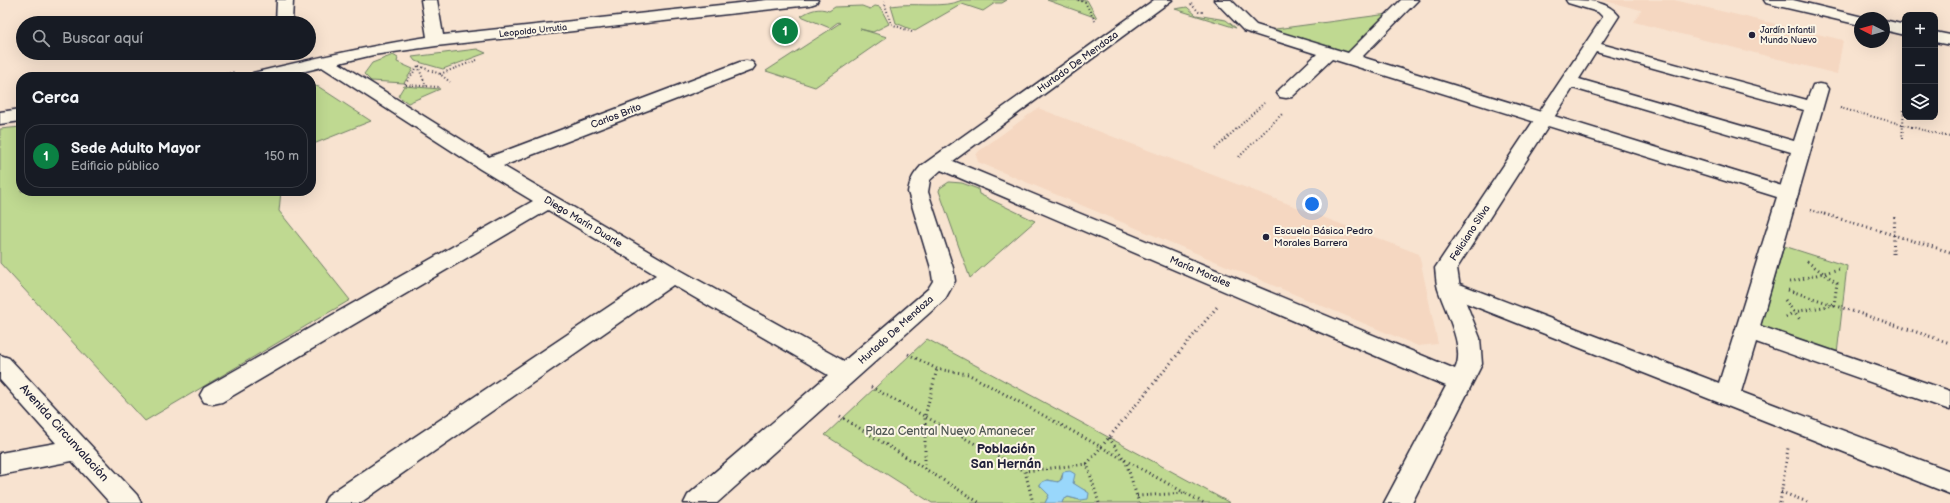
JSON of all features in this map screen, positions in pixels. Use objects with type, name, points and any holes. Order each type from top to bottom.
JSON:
[{"type":"street","points":[[284,16],[285,0]]},
{"type":"street","points":[[429,0],[436,41]]},
{"type":"street","name":"Leopoldo Urrutia","points":[[279,72],[373,50],[436,41],[804,0]]},
{"type":"street","name":"Hurtado De Mendoza","points":[[698,503],[937,294],[944,281],[942,268],[918,192],[920,179],[928,170],[1164,0]]},
{"type":"street","points":[[1222,0],[1250,28],[1544,118],[1786,198]]},
{"type":"street","points":[[1351,59],[1410,0]]},
{"type":"street","name":"Feliciano Silva","points":[[1398,503],[1470,364],[1470,348],[1468,338],[1449,288],[1446,268],[1611,16],[1604,9],[1574,0]]},
{"type":"street","points":[[1772,0],[1815,5],[1854,18]]},
{"type":"street","points":[[1890,26],[1902,29]]},
{"type":"street","points":[[1938,38],[1950,40]]},
{"type":"street","points":[[1591,46],[1814,107]]},
{"type":"street","points":[[1286,93],[1329,52]]},
{"type":"street","points":[[283,60],[283,71]]},
{"type":"street","name":"Diego Marín Duarte","points":[[324,61],[487,166],[672,275],[846,374]]},
{"type":"street","name":"Carlos Brito","points":[[487,166],[746,66]]},
{"type":"street","points":[[1568,81],[1801,149]]},
{"type":"street","points":[[1727,397],[1755,333],[1768,284],[1786,198],[1819,89]]},
{"type":"street","points":[[0,118],[16,116]]},
{"type":"street","name":"María Morales","points":[[940,162],[1461,382]]},
{"type":"street","points":[[213,395],[548,202]]},
{"type":"street","points":[[338,503],[672,275]]},
{"type":"street","points":[[1449,288],[1950,483]]},
{"type":"street","points":[[1755,333],[1950,401]]},
{"type":"street","name":"Avenida Circunvalación","points":[[0,364],[127,503]]},
{"type":"street","points":[[0,464],[78,449]]},
{"type":"path","points":[[1078,0],[1085,2],[1095,22]]},
{"type":"path","points":[[884,1],[891,24],[912,32]]},
{"type":"path","points":[[411,63],[440,74],[450,82]]},
{"type":"path","points":[[405,84],[418,66]]},
{"type":"path","points":[[418,66],[426,86]]},
{"type":"path","points":[[1215,149],[1269,98],[1286,93],[1290,105],[1238,157]]},
{"type":"path","points":[[1840,108],[1950,137]]},
{"type":"path","points":[[1902,139],[1903,120]]},
{"type":"path","points":[[1786,198],[1894,235],[1950,252]]},
{"type":"path","points":[[1893,254],[1895,215]]},
{"type":"path","points":[[1805,260],[1837,283],[1834,305]]},
{"type":"path","points":[[1768,284],[1839,269]]},
{"type":"path","points":[[1768,284],[1950,344]]},
{"type":"path","points":[[1768,284],[1794,312],[1827,358]]},
{"type":"path","points":[[846,374],[1025,471],[1088,464],[1234,286]]},
{"type":"path","points":[[1755,333],[1794,312],[1834,305]]},
{"type":"path","points":[[883,342],[937,369],[968,374],[1126,462],[1204,503]]},
{"type":"path","points":[[925,469],[925,416],[937,369]]},
{"type":"path","points":[[815,401],[980,503]]},
{"type":"path","points":[[1780,503],[1792,422]]},
{"type":"path","points":[[1109,438],[1126,462],[1139,503]]},
{"type":"path","points":[[1088,464],[1099,503]]},
{"type":"path","points":[[1025,471],[1033,503]]},
{"type":"path","points":[[1781,492],[1810,503]]},
{"type":"path","points":[[1136,496],[1185,493]]},
{"type":"shaded area","name":"Jardín Infantil Mundo Nuevo","points":[[1601,0],[1674,0],[1843,40],[1837,74],[1634,22],[1641,10]]},
{"type":"shaded area","name":"Escuela Básica Pedro Morales Barrera","points":[[1038,108],[1419,254],[1438,344],[1418,346],[978,162],[976,155],[979,151]]},
{"type":"green space","points":[[962,0],[1007,0],[1002,3],[995,3],[983,11],[962,4],[915,31],[896,23],[891,6],[937,5],[955,3]]},
{"type":"green space","points":[[1047,0],[1087,0],[1097,18]]},
{"type":"green space","points":[[862,6],[870,9],[875,6],[880,7],[889,24],[873,32],[860,29],[887,37],[815,87],[766,71],[840,23],[838,22],[830,28],[801,16],[815,10],[822,9],[829,11],[835,7]]},
{"type":"green space","points":[[1187,7],[1196,15],[1226,20],[1236,28],[1175,9]]},
{"type":"green space","points":[[1388,14],[1346,54],[1268,30]]},
{"type":"green space","points":[[477,49],[486,53],[443,69],[415,61],[412,57]]},
{"type":"green space","points":[[393,55],[398,58],[397,62],[413,69],[404,83],[371,81],[364,74],[372,63]]},
{"type":"green space","points":[[316,86],[319,87],[371,121],[316,143]]},
{"type":"green space","points":[[404,86],[440,89],[408,103],[398,96]]},
{"type":"green space","points":[[16,127],[16,196],[280,196],[279,211],[350,300],[145,421],[0,263],[0,129]]},
{"type":"green space","points":[[949,182],[962,183],[978,189],[979,194],[1035,221],[970,278],[939,191],[940,188]]},
{"type":"green space","points":[[1784,246],[1847,266],[1837,354],[1760,328]]},
{"type":"green space","name":"Plaza Central Nuevo Amanecer","points":[[927,339],[1230,503],[1062,503],[1063,500],[1068,497],[1080,500],[1087,491],[1079,488],[1063,473],[1060,481],[1056,482],[1047,480],[1040,484],[1040,486],[1049,495],[1045,503],[932,503],[825,435]]},
{"type":"water","points":[[1070,471],[1075,474],[1073,483],[1089,493],[1088,499],[1080,500],[1068,497],[1063,500],[1062,503],[1045,503],[1049,495],[1040,486],[1042,482],[1047,480],[1058,482],[1062,479],[1063,472]]},
{"type":"place","name":"Sede Adulto Mayor","points":[[785,31]]},
{"type":"place","name":"Jardín Infantil Mundo Nuevo","points":[[1752,35]]},
{"type":"place","name":"Escuela Básica Pedro Morales Barrera","points":[[1266,237]]},
{"type":"district","name":"Población San Hernán","points":[[1006,456]]}]
